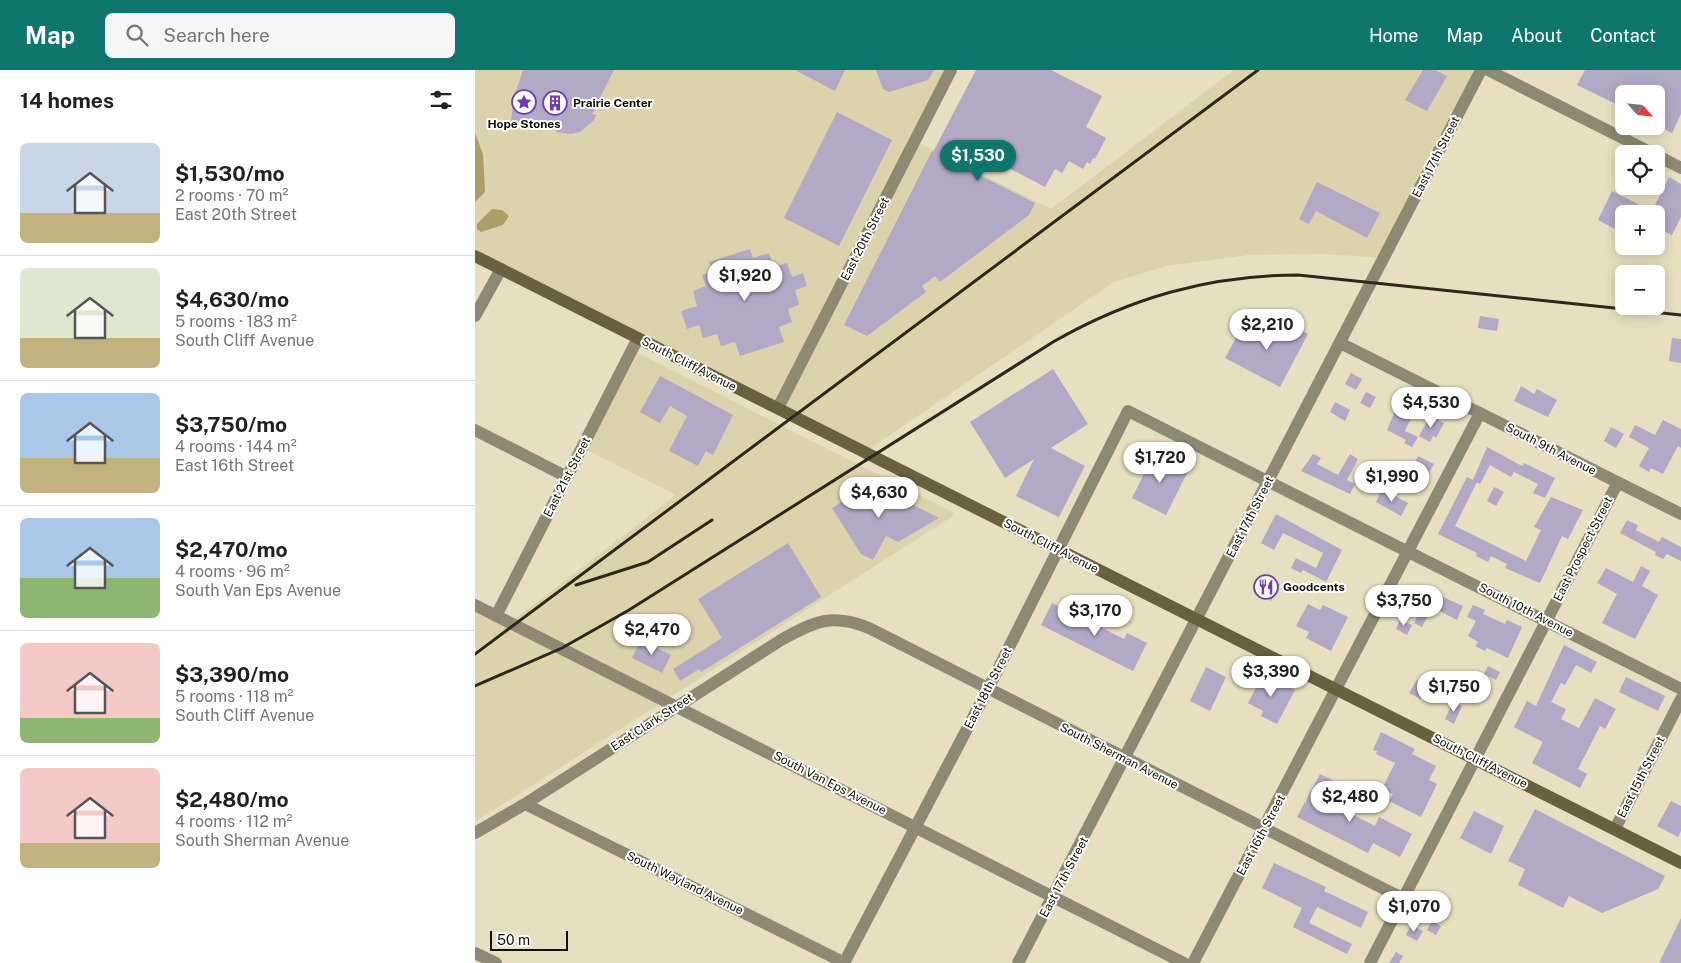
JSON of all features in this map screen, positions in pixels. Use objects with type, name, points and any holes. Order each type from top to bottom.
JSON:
[{"type":"main road","name":"South Cliff Avenue","points":[[475,256],[1681,863]]},
{"type":"street","name":"East 20th Street","points":[[778,408],[951,70]]},
{"type":"street","name":"East 17th Street","points":[[1018,963],[1126,759],[1481,70]]},
{"type":"street","points":[[1488,70],[1637,145]]},
{"type":"street","points":[[1665,159],[1681,168]]},
{"type":"street","points":[[475,316],[501,269]]},
{"type":"street","name":"East 21st Street","points":[[496,616],[638,338]]},
{"type":"street","name":"South 9th Avenue","points":[[1340,343],[1681,514]]},
{"type":"street","name":"South 10th Avenue","points":[[1129,411],[1681,689]]},
{"type":"street","name":"East 18th Street","points":[[844,963],[988,689],[1129,411]]},
{"type":"street","name":"East 16th Street","points":[[1193,963],[1480,413]]},
{"type":"street","points":[[475,430],[567,477]]},
{"type":"street","name":"East Prospect Street","points":[[1370,963],[1617,482]]},
{"type":"street","name":"South Van Eps Avenue","points":[[475,605],[1184,963]]},
{"type":"street","name":"South Sherman Avenue","points":[[833,618],[851,620],[869,628],[1404,899]]},
{"type":"street","name":"East Clark Street","points":[[475,833],[525,804],[781,640],[802,628],[833,618]]},
{"type":"street","name":"East 15th Street","points":[[1615,830],[1681,699]]},
{"type":"street","name":"South Wayland Avenue","points":[[525,804],[844,963]]},
{"type":"street","points":[[475,953],[495,963]]},
{"type":"shaded area","points":[[475,70],[951,70],[915,141],[1051,209],[1234,70],[1481,70],[1385,258],[1322,254],[1248,255],[1166,266],[1114,282],[865,452],[475,256]]},
{"type":"shaded area","points":[[475,133],[483,154],[485,192],[475,202]]},
{"type":"shaded area","points":[[492,209],[502,210],[509,216],[503,225],[481,232],[477,229],[477,224]]},
{"type":"shaded area","points":[[638,353],[954,513],[950,518],[475,822],[475,611],[506,626],[676,495],[587,450]]},
{"type":"building","name":"Prairie Center","points":[[523,70],[614,70],[592,114],[596,115],[594,120],[580,132],[571,134],[556,132],[556,123],[511,121],[514,97]]},
{"type":"building","points":[[795,70],[845,70],[835,91]]},
{"type":"building","points":[[876,70],[934,70],[928,80],[889,92],[883,89]]},
{"type":"building","points":[[976,70],[1051,70],[1102,96],[1086,127],[1106,138],[1095,159],[1093,158],[1090,164],[1087,162],[1083,169],[1069,161],[1062,173],[1055,169],[1045,187],[978,152],[969,170],[1035,203],[1029,215],[940,282],[935,276],[922,286],[926,292],[867,336],[844,325],[932,151]]},
{"type":"building","points":[[1423,70],[1435,70],[1447,76],[1427,111],[1405,100]]},
{"type":"building","points":[[1585,70],[1681,70],[1681,114],[1672,133],[1665,130],[1665,85],[1615,85],[1615,104],[1577,85]]},
{"type":"building","points":[[837,112],[892,140],[839,246],[784,218]]},
{"type":"building","points":[[1669,177],[1681,184],[1681,217],[1672,235],[1665,232],[1665,205],[1655,205],[1660,195],[1665,195],[1665,185]]},
{"type":"building","points":[[1317,182],[1380,213],[1367,238],[1316,211],[1309,224],[1299,219]]},
{"type":"building","points":[[1612,191],[1615,195],[1620,195],[1640,205],[1615,205],[1615,229],[1598,220]]},
{"type":"building","points":[[750,249],[753,258],[769,253],[774,267],[787,263],[792,277],[803,273],[807,286],[795,290],[799,305],[788,309],[792,322],[779,327],[784,342],[740,356],[735,342],[721,346],[717,334],[703,338],[699,325],[687,329],[681,311],[697,306],[693,291],[706,286],[702,275],[713,271],[709,262]]},
{"type":"building","points":[[1480,316],[1499,319],[1497,331],[1478,328]]},
{"type":"building","points":[[1245,321],[1252,325],[1254,321],[1283,336],[1289,324],[1308,334],[1280,387],[1225,358]]},
{"type":"building","points":[[1672,338],[1681,339],[1681,363],[1669,361]]},
{"type":"building","points":[[1053,369],[1088,424],[1051,448],[1085,466],[1059,517],[1016,496],[1034,459],[1005,478],[970,422]]},
{"type":"building","points":[[1351,373],[1362,379],[1356,390],[1345,384]]},
{"type":"building","points":[[660,376],[733,415],[713,455],[706,451],[698,466],[669,451],[687,416],[670,406],[660,423],[640,412]]},
{"type":"building","points":[[1521,386],[1534,394],[1537,389],[1557,400],[1548,417],[1514,401]]},
{"type":"building","points":[[1366,392],[1376,397],[1370,408],[1360,403]]},
{"type":"building","points":[[1335,402],[1350,410],[1345,421],[1330,412]]},
{"type":"building","points":[[1399,402],[1410,407],[1407,414],[1411,418],[1405,431],[1418,437],[1412,447],[1404,443],[1406,440],[1387,430]]},
{"type":"building","points":[[1430,416],[1444,423],[1436,438],[1433,436],[1430,442],[1419,436]]},
{"type":"building","points":[[1663,420],[1681,429],[1681,448],[1678,446],[1663,474],[1651,468],[1649,472],[1639,466],[1649,448],[1629,437],[1635,425],[1655,435]]},
{"type":"building","points":[[1611,427],[1624,434],[1616,448],[1604,441]]},
{"type":"building","points":[[1487,447],[1522,466],[1524,463],[1555,478],[1545,498],[1533,493],[1538,484],[1514,472],[1511,477],[1490,465],[1480,484],[1473,480]]},
{"type":"building","points":[[1154,454],[1188,471],[1166,515],[1132,498]]},
{"type":"building","points":[[1313,454],[1321,458],[1317,464],[1338,475],[1350,454],[1358,459],[1347,480],[1355,484],[1350,494],[1301,471]]},
{"type":"building","points":[[1418,456],[1434,464],[1424,482],[1409,474]]},
{"type":"building","points":[[1386,472],[1395,477],[1390,486],[1381,481]]},
{"type":"building","points":[[1467,477],[1477,482],[1455,526],[1526,561],[1541,530],[1534,527],[1551,497],[1583,510],[1568,539],[1562,536],[1540,583],[1505,568],[1507,564],[1491,556],[1488,562],[1476,556],[1477,553],[1438,534]]},
{"type":"building","points":[[871,483],[939,518],[898,542],[886,536],[873,560],[861,554],[832,508]]},
{"type":"building","points":[[1494,487],[1504,492],[1496,506],[1487,501]]},
{"type":"building","points":[[1382,489],[1408,503],[1401,516],[1376,502]]},
{"type":"building","points":[[1276,514],[1342,550],[1326,582],[1303,570],[1301,573],[1291,568],[1296,558],[1316,568],[1323,553],[1283,533],[1274,550],[1261,543]]},
{"type":"building","points":[[1627,520],[1638,525],[1636,530],[1659,542],[1662,537],[1681,547],[1681,561],[1667,554],[1663,559],[1655,555],[1656,552],[1620,533]]},
{"type":"building","points":[[788,543],[821,597],[701,672],[699,669],[680,681],[673,669],[722,638],[698,599]]},
{"type":"building","points":[[1641,566],[1650,571],[1642,586],[1658,595],[1635,639],[1602,623],[1617,594],[1597,583],[1606,568],[1633,582]]},
{"type":"building","points":[[1263,575],[1280,584],[1271,601],[1254,592]]},
{"type":"building","points":[[1434,593],[1463,606],[1457,620],[1428,605]]},
{"type":"building","points":[[1052,603],[1124,639],[1127,633],[1147,643],[1133,671],[1041,625]]},
{"type":"building","points":[[1308,604],[1320,610],[1323,605],[1348,617],[1331,651],[1306,638],[1309,632],[1296,626]]},
{"type":"building","points":[[1473,605],[1485,610],[1483,614],[1505,624],[1507,620],[1522,627],[1508,658],[1487,648],[1485,651],[1475,646],[1478,642],[1468,636],[1476,621],[1467,617]]},
{"type":"building","points":[[1419,613],[1427,617],[1422,627],[1414,623]]},
{"type":"building","points":[[1400,620],[1412,625],[1407,635],[1396,629]]},
{"type":"building","points":[[641,640],[671,655],[662,673],[632,658]]},
{"type":"building","points":[[1564,645],[1597,662],[1591,673],[1576,665],[1565,685],[1561,683],[1551,702],[1566,709],[1561,719],[1579,728],[1595,698],[1616,709],[1605,729],[1600,726],[1578,769],[1587,774],[1580,788],[1532,763],[1543,742],[1514,727],[1527,701],[1536,706]]},
{"type":"building","points":[[1488,666],[1500,672],[1496,680],[1484,674]]},
{"type":"building","points":[[1206,667],[1226,677],[1210,711],[1190,701]]},
{"type":"building","points":[[1263,674],[1295,690],[1277,724],[1261,716],[1263,711],[1248,703]]},
{"type":"building","points":[[1626,677],[1665,696],[1658,711],[1619,692]]},
{"type":"building","points":[[1417,680],[1428,685],[1421,699],[1409,693]]},
{"type":"building","points":[[1453,702],[1462,706],[1454,724],[1445,719]]},
{"type":"building","points":[[1381,732],[1415,749],[1412,754],[1436,766],[1429,780],[1437,784],[1421,817],[1389,801],[1393,794],[1382,789],[1395,763],[1376,754],[1377,751],[1373,750]]},
{"type":"building","points":[[1320,774],[1334,781],[1324,800],[1375,826],[1379,817],[1412,834],[1400,857],[1373,843],[1368,853],[1297,817]]},
{"type":"building","points":[[1671,801],[1681,806],[1681,831],[1678,837],[1657,826]]},
{"type":"building","points":[[1535,809],[1665,876],[1658,889],[1602,913],[1569,896],[1563,908],[1518,885],[1525,869],[1508,861]]},
{"type":"building","points":[[1474,811],[1504,826],[1491,854],[1460,838]]},
{"type":"building","points":[[1274,863],[1326,887],[1324,891],[1368,912],[1361,928],[1317,907],[1309,923],[1352,944],[1347,954],[1293,927],[1302,908],[1262,888]]},
{"type":"building","points":[[1681,918],[1681,963],[1659,963]]},
{"type":"building","points":[[1432,921],[1441,926],[1436,935],[1427,930]]},
{"type":"building","points":[[1411,925],[1423,931],[1417,941],[1406,935]]},
{"type":"building","points":[[1396,952],[1403,956],[1399,963],[1389,963]]},
{"type":"railway","points":[[475,654],[1258,70]]},
{"type":"railway","points":[[475,686],[562,648],[629,610],[1053,342],[1082,326],[1141,301],[1171,292],[1233,279],[1298,275],[1681,315]]},
{"type":"railway","points":[[576,585],[648,562],[712,520]]},
{"type":"place","name":"Hope Stones","points":[[524,102]]},
{"type":"place","name":"Prairie Center","points":[[555,103]]},
{"type":"place","name":"Goodcents","points":[[1266,587]]}]
